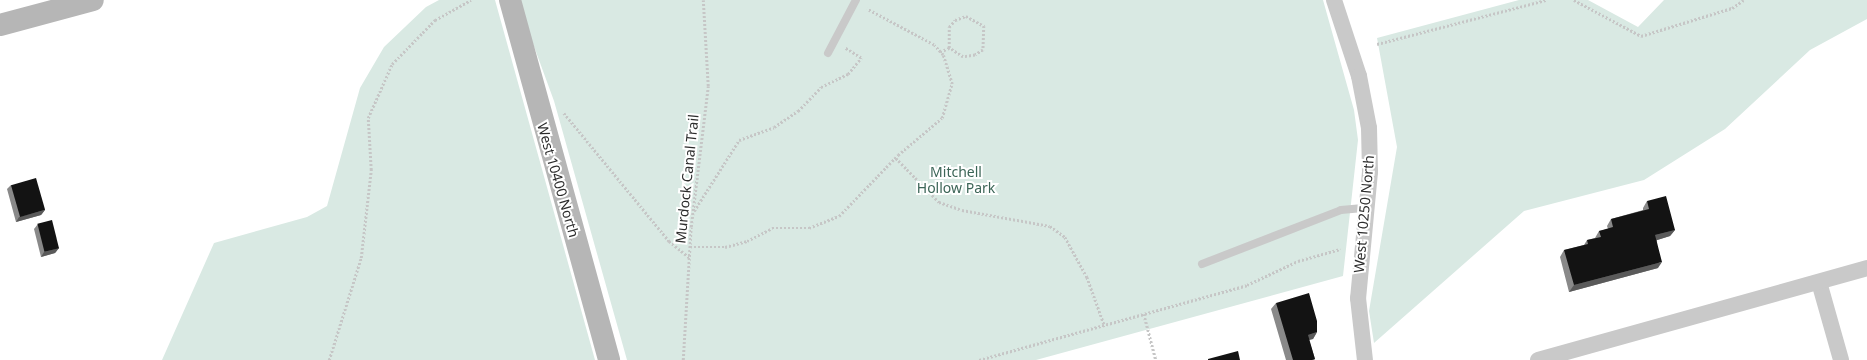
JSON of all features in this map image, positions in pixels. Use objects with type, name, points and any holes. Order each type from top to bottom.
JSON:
[{"type":"street","points":[[0,25],[94,0]]},
{"type":"street","name":"West 10400 North","points":[[510,0],[609,360]]},
{"type":"street","name":"West 10250 North","points":[[1334,0],[1359,76],[1369,128],[1371,160],[1358,298],[1365,360]]},
{"type":"street","points":[[1538,360],[1867,268]]},
{"type":"street","points":[[1819,282],[1841,360]]},
{"type":"lane","points":[[828,53],[855,1]]},
{"type":"lane","points":[[1202,264],[1341,210],[1366,208]]},
{"type":"path","points":[[329,360],[360,258],[371,170],[368,118],[392,64],[435,20],[471,0]]},
{"type":"path","name":"Murdock Canal Trail","points":[[683,360],[693,213],[708,86],[703,0]]},
{"type":"path","points":[[1377,44],[1546,0]]},
{"type":"path","points":[[1574,0],[1641,36],[1732,8],[1744,0]]},
{"type":"path","points":[[690,247],[725,247],[747,241],[772,228],[809,228],[839,216],[896,158],[934,127],[949,102],[951,75],[940,52],[934,45],[855,1]]},
{"type":"path","points":[[966,16],[984,26],[983,50],[975,56],[964,57],[949,48],[949,27],[955,20],[966,16]]},
{"type":"path","points":[[693,213],[739,140],[774,127],[792,115],[821,87],[848,74],[861,58],[834,41]]},
{"type":"path","points":[[940,52],[949,48]]},
{"type":"path","points":[[559,107],[669,241],[689,257]]},
{"type":"path","points":[[896,158],[939,202],[962,210],[1050,226],[1065,237],[1087,277],[1104,324]]},
{"type":"path","points":[[979,360],[1247,285],[1298,261],[1340,250]]},
{"type":"path","points":[[1144,314],[1156,360]]},
{"type":"green space","points":[[439,0],[495,0],[595,360],[162,360],[214,243],[307,217],[327,206],[360,88],[384,47],[426,7]]},
{"type":"green space","name":"Mitchell Hollow Park","points":[[517,0],[1323,0],[1354,110],[1358,140],[1343,276],[1036,360],[627,360],[554,101]]},
{"type":"green space","points":[[1519,0],[1588,0],[1638,27],[1664,0],[1867,0],[1867,19],[1810,50],[1725,129],[1644,180],[1524,211],[1374,343],[1369,311],[1397,147],[1377,38]]},
{"type":"building","points":[[36,178],[45,210],[20,217],[11,185]]},
{"type":"building","points":[[1666,196],[1675,230],[1655,235],[1662,262],[1574,285],[1564,250],[1588,244],[1587,240],[1601,237],[1599,231],[1613,227],[1611,219],[1649,209],[1647,201]]},
{"type":"building","points":[[52,220],[59,248],[44,252],[37,224]]},
{"type":"building","points":[[1309,293],[1317,321],[1317,332],[1308,335],[1315,359],[1293,360],[1276,303]]},
{"type":"building","points":[[1238,351],[1240,360],[1208,360],[1208,359]]}]
